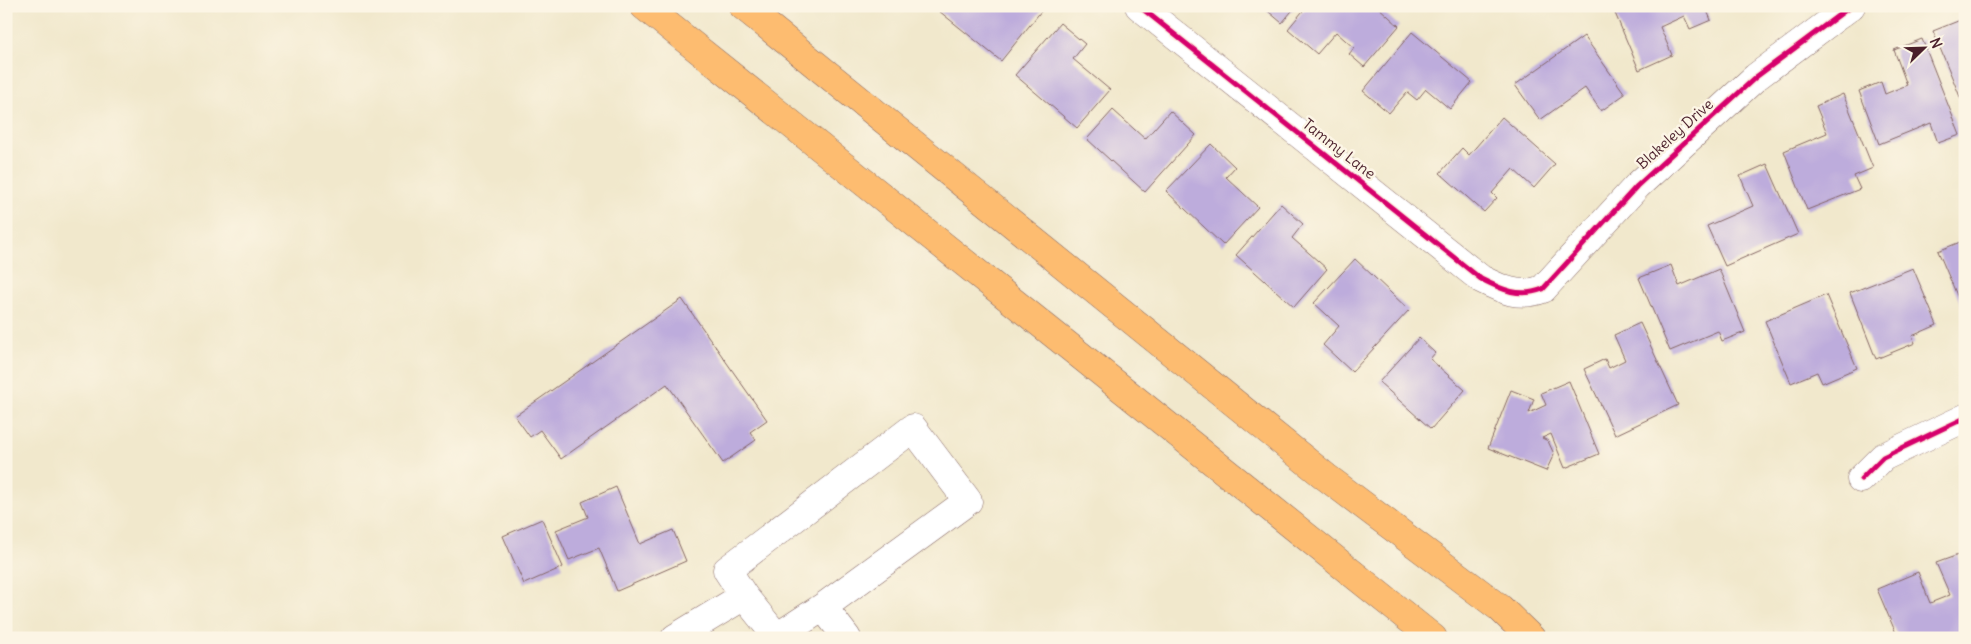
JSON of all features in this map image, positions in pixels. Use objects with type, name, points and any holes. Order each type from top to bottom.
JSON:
[{"type":"highway","points":[[644,6],[1433,638]]},
{"type":"highway","points":[[743,6],[1326,477],[1500,608],[1531,638]]},
{"type":"street","name":"Tammy Lane","points":[[1139,6],[1481,278],[1504,291],[1531,294]]},
{"type":"street","name":"Blakeley Drive","points":[[1531,294],[1543,290],[1637,186],[1756,77],[1851,6]]},
{"type":"street","points":[[1861,479],[1883,457],[1964,421]]},
{"type":"street","points":[[913,428],[968,501],[823,607],[777,637],[726,570],[913,428]]},
{"type":"street","points":[[675,638],[744,596]]},
{"type":"street","points":[[823,607],[847,638]]},
{"type":"building","points":[[943,6],[1038,6],[1042,10],[1001,61],[939,11]]},
{"type":"building","points":[[1262,6],[1296,6],[1282,23]]},
{"type":"building","points":[[1307,6],[1377,6],[1399,26],[1364,67],[1349,54],[1354,48],[1336,32],[1317,54],[1288,29]]},
{"type":"building","points":[[1612,6],[1705,6],[1711,20],[1690,29],[1684,16],[1660,27],[1672,55],[1639,70]]},
{"type":"building","points":[[1963,19],[1965,104],[1963,104],[1933,31]]},
{"type":"building","points":[[1060,23],[1085,44],[1073,59],[1110,90],[1077,128],[1015,75]]},
{"type":"building","points":[[1412,32],[1472,82],[1450,109],[1426,89],[1417,100],[1407,92],[1389,113],[1363,91]]},
{"type":"building","points":[[1584,36],[1625,94],[1601,111],[1585,88],[1540,120],[1515,85]]},
{"type":"building","points":[[1922,39],[1960,135],[1938,143],[1931,123],[1879,144],[1859,91],[1881,82],[1885,94],[1907,85],[1894,50]]},
{"type":"building","points":[[1843,94],[1873,168],[1854,176],[1860,189],[1807,210],[1784,151],[1827,133],[1816,106]]},
{"type":"building","points":[[1113,110],[1145,139],[1170,111],[1196,135],[1145,192],[1087,139]]},
{"type":"building","points":[[1502,117],[1555,164],[1534,188],[1513,169],[1492,193],[1497,198],[1484,212],[1440,173],[1462,148],[1469,155]]},
{"type":"building","points":[[1211,144],[1235,167],[1226,177],[1258,207],[1223,245],[1166,191]]},
{"type":"building","points":[[1767,164],[1798,234],[1725,266],[1707,226],[1753,206],[1740,176]]},
{"type":"building","points":[[1281,204],[1303,224],[1292,238],[1327,269],[1294,307],[1236,255]]},
{"type":"building","points":[[1965,240],[1965,314],[1938,251]]},
{"type":"building","points":[[1355,259],[1409,310],[1352,372],[1323,345],[1339,326],[1314,303]]},
{"type":"building","points":[[1671,265],[1679,286],[1719,269],[1745,332],[1722,341],[1718,331],[1670,351],[1639,278]]},
{"type":"building","points":[[1913,268],[1937,325],[1912,336],[1915,343],[1876,359],[1850,293]]},
{"type":"building","points":[[1826,295],[1857,368],[1822,383],[1817,372],[1791,383],[1765,321]]},
{"type":"building","points":[[682,299],[767,420],[750,432],[756,440],[723,463],[667,384],[561,459],[540,430],[530,437],[515,416]]},
{"type":"building","points":[[1640,323],[1678,405],[1615,435],[1584,369],[1605,359],[1609,368],[1625,360],[1614,335]]},
{"type":"building","points":[[1419,338],[1435,353],[1430,359],[1465,390],[1431,429],[1379,382]]},
{"type":"building","points":[[1569,381],[1599,454],[1565,468],[1551,434],[1542,438],[1548,441],[1554,454],[1546,471],[1488,448],[1511,390],[1534,399],[1529,413],[1546,405],[1541,393]]},
{"type":"building","points":[[616,487],[640,544],[673,530],[686,561],[617,591],[599,548],[569,560],[556,530],[588,517],[582,502]]},
{"type":"building","points":[[542,519],[563,567],[524,584],[503,536]]},
{"type":"building","points":[[1958,555],[1965,572],[1965,635],[1958,638],[1898,638],[1877,589],[1918,572],[1930,603],[1950,595],[1936,563]]},
{"type":"cycle path","points":[[1139,6],[1481,279],[1511,292],[1519,293],[1543,289],[1637,186],[1756,77],[1851,6]]},
{"type":"cycle path","points":[[1861,479],[1883,457],[1965,418]]}]
